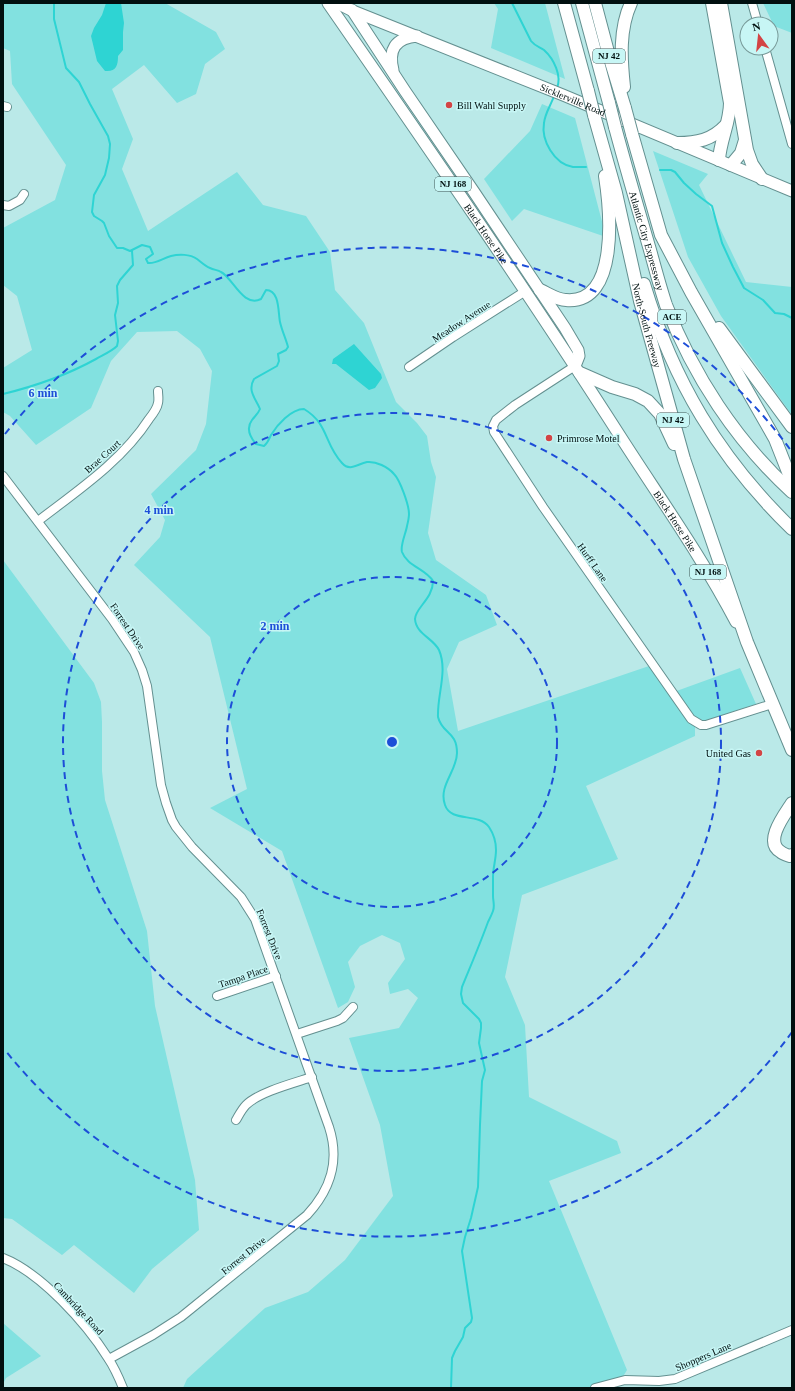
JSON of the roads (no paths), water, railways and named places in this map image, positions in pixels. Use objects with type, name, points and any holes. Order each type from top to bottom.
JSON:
[{"type":"highway","name":"North-South Freeway","points":[[564,3],[616,193],[640,301],[684,459],[747,642]]},
{"type":"highway","name":"Atlantic City Expressway","points":[[582,3],[615,127],[661,287],[678,334],[704,383],[724,414],[764,465],[786,482],[792,492]]},
{"type":"highway","name":"NJ 42","points":[[595,3],[661,236],[691,292],[772,432],[780,451],[786,482]]},
{"type":"highway","points":[[625,108],[622,73],[622,38],[624,23],[631,3]]},
{"type":"highway","points":[[712,3],[730,103],[730,110],[721,142],[719,160]]},
{"type":"highway","points":[[721,3],[749,158],[762,179]]},
{"type":"highway","points":[[540,290],[557,298],[574,300],[589,294],[595,289],[603,274],[609,250],[608,200],[594,115]]},
{"type":"highway","points":[[677,143],[692,143],[704,140],[715,135],[726,125]]},
{"type":"highway","points":[[731,166],[741,152],[745,139]]},
{"type":"highway","name":"Atlantic City Expressway","points":[[616,193],[657,326],[686,389],[704,420],[740,473],[792,529]]},
{"type":"highway","points":[[691,292],[792,427]]},
{"type":"highway","points":[[577,370],[612,387],[635,394],[648,401],[660,414],[698,501]]},
{"type":"highway","name":"Black Horse Pike","points":[[747,642],[792,750]]},
{"type":"highway","points":[[792,803],[774,834],[773,839],[780,852],[790,856],[792,855]]},
{"type":"main road","name":"Black Horse Pike","points":[[328,3],[451,180],[577,370],[721,592],[747,642]]},
{"type":"main road","name":"Sicklerville Road","points":[[338,3],[792,191]]},
{"type":"main road","name":"Black Horse Pike","points":[[350,7],[540,290],[578,350],[579,356],[577,370]]},
{"type":"main road","points":[[394,73],[391,60],[392,52],[396,45],[409,36],[416,36]]},
{"type":"main road","points":[[451,180],[461,173]]},
{"type":"main road","points":[[508,266],[519,259]]},
{"type":"street","points":[[752,3],[756,16]]},
{"type":"street","points":[[767,56],[792,144]]},
{"type":"street","points":[[3,205],[9,206],[20,200],[24,194]]},
{"type":"street","name":"Meadow Avenue","points":[[409,367],[524,292]]},
{"type":"street","name":"Hurff Lane","points":[[577,370],[515,405],[496,420],[493,426],[494,432],[547,514],[691,719],[701,725],[706,725],[772,704]]},
{"type":"street","name":"Brae Court","points":[[38,521],[101,472],[132,442],[146,425],[156,408],[159,400],[158,391]]},
{"type":"street","name":"Forrest Drive","points":[[3,476],[112,619],[134,652],[147,686],[163,795],[172,820],[187,841],[241,897],[251,912],[276,976],[332,1134],[334,1153],[331,1177],[320,1200],[307,1215],[181,1317],[157,1333],[109,1359]]},
{"type":"street","name":"Tampa Place","points":[[217,996],[276,976]]},
{"type":"street","points":[[297,1034],[337,1021],[343,1018],[353,1007]]},
{"type":"street","points":[[236,1120],[241,1111],[252,1100],[312,1077]]},
{"type":"street","name":"Cambridge Road","points":[[3,1258],[26,1271],[49,1289],[89,1332],[109,1359],[123,1388]]},
{"type":"street","name":"Shoppers Lane","points":[[595,1388],[625,1380],[649,1385],[675,1379],[792,1330]]},
{"type":"waterway","points":[[54,3],[54,19],[66,68],[79,82],[108,136],[110,144],[109,158],[105,175],[94,195],[92,212],[94,216],[104,223],[109,236],[117,248],[123,248],[130,251],[142,245],[150,247],[153,254],[146,259],[148,263],[154,263],[174,255],[188,255],[194,257],[208,267],[221,272],[244,296],[249,299],[255,301],[261,299],[266,290],[271,291],[274,294],[278,303],[279,318],[288,347],[286,350],[278,354],[279,361],[277,366],[254,379],[252,383],[251,387],[253,395],[260,409],[249,426],[252,438],[256,444],[264,446],[285,418],[294,412],[304,409],[318,421],[336,456],[345,466],[354,467],[370,462],[382,465],[389,469],[399,482],[409,510],[409,518],[402,543],[402,552],[408,561],[426,573],[433,581],[430,593],[418,611],[415,619],[418,628],[433,642],[439,650],[442,658],[438,717],[440,723],[455,740],[457,753],[454,766],[444,791],[445,805],[453,814],[484,822],[492,832],[496,850],[493,874],[494,909],[462,987],[461,994],[463,1003],[481,1023],[479,1043],[485,1070],[482,1081],[478,1187],[462,1251],[472,1318],[471,1322],[465,1328],[463,1337],[452,1358],[451,1388]]},
{"type":"waterway","points":[[512,3],[531,41],[544,50],[554,63],[558,73],[557,88]]},
{"type":"waterway","points":[[554,96],[544,123],[547,144],[555,156],[566,165],[573,167],[586,167]]},
{"type":"waterway","points":[[660,170],[671,170],[675,172],[684,183],[712,206],[722,243],[744,288],[763,300],[775,313],[784,314],[792,318]]},
{"type":"waterway","points":[[3,394],[39,384],[63,375],[85,365],[117,346],[118,341],[115,315],[118,303],[117,286],[120,280],[133,265],[132,251]]},
{"type":"place","name":"Bill Wahl Supply","points":[[449,105]]},
{"type":"place","name":"Primrose Motel","points":[[549,438]]},
{"type":"place","name":"United Gas","points":[[759,753]]}]
